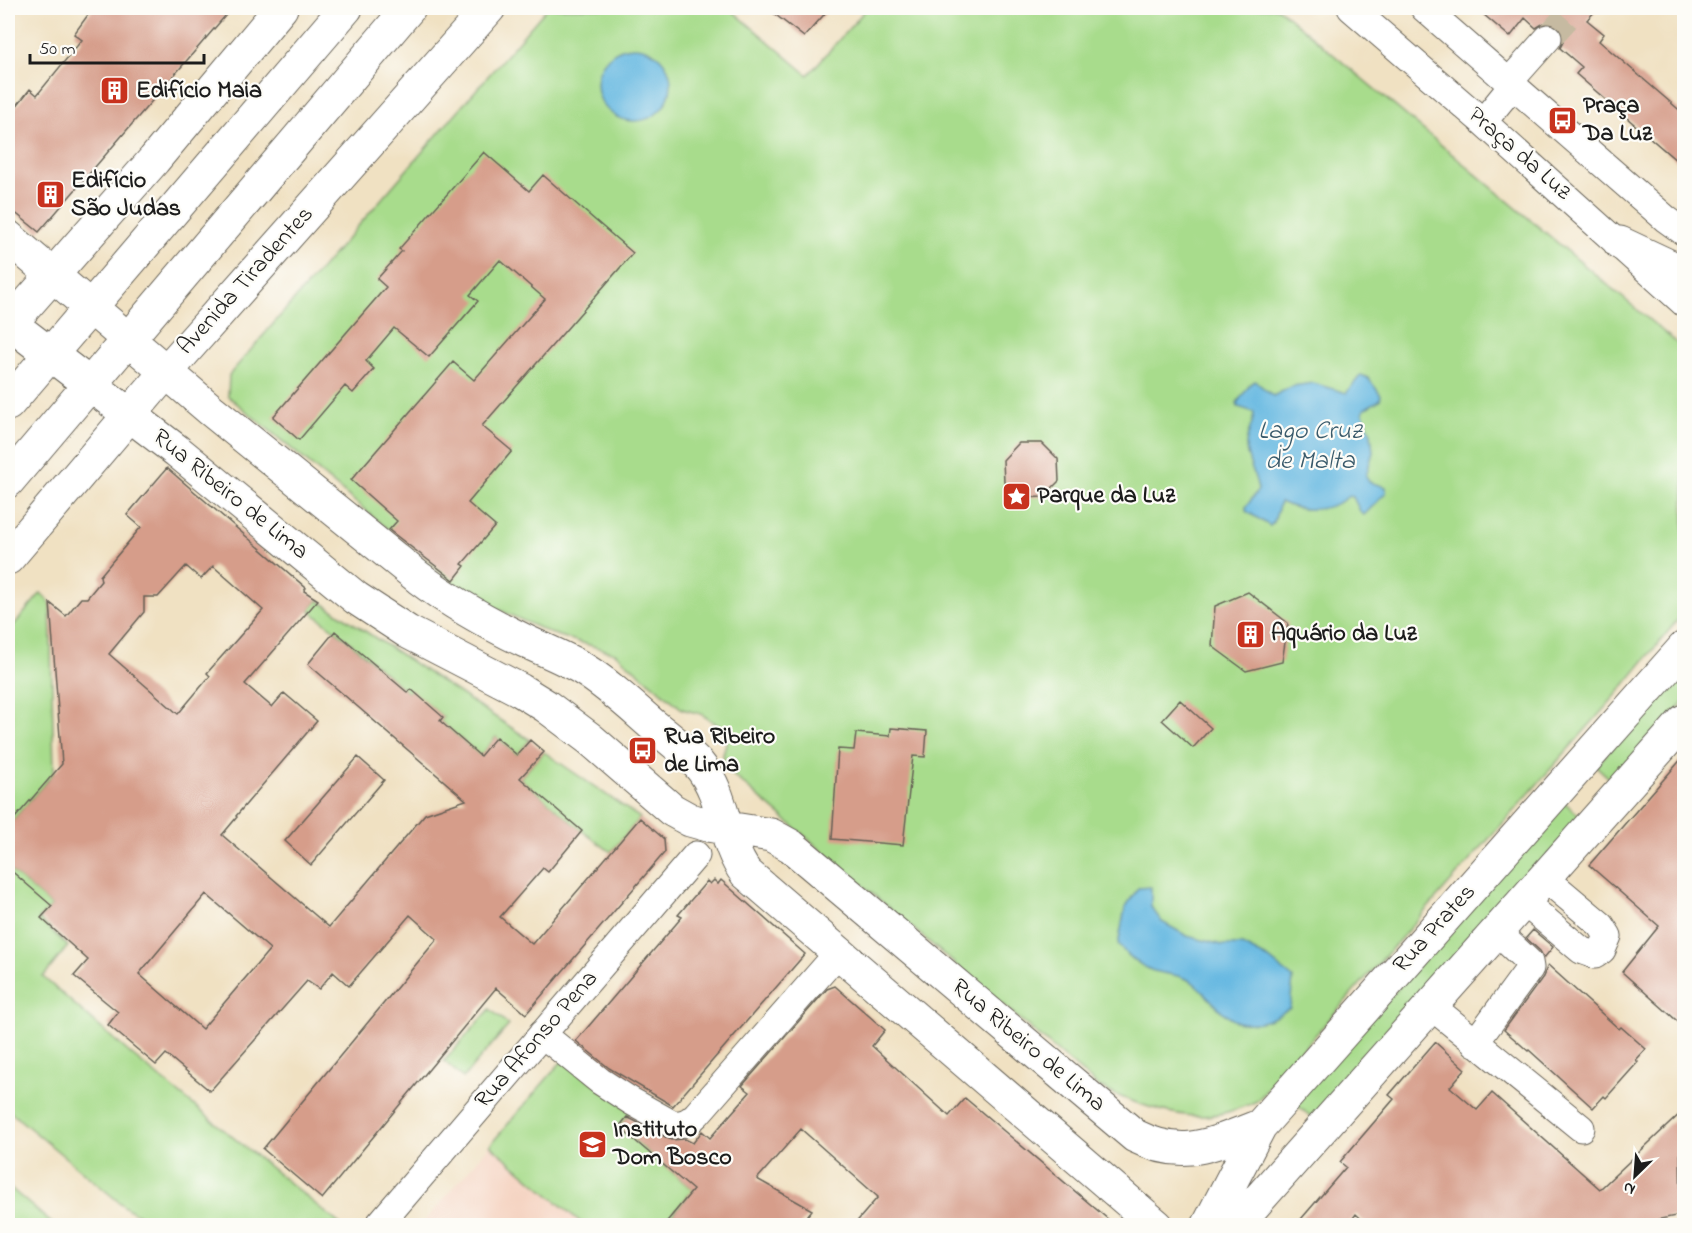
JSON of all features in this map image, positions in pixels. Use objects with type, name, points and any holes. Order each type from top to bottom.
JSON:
[{"type":"main road","points":[[8,324],[154,160],[281,8]]},
{"type":"main road","points":[[8,404],[89,306],[345,8]]},
{"type":"main road","name":"Avenida Tiradentes","points":[[8,481],[408,8]]},
{"type":"main road","name":"Avenida Tiradentes","points":[[8,558],[166,372],[489,8]]},
{"type":"main road","points":[[8,237],[166,372],[436,592],[485,621],[581,668],[603,682],[698,764],[712,786],[730,845],[739,863],[757,882],[1157,1226]]},
{"type":"main road","points":[[1620,243],[1684,273]]},
{"type":"main road","name":"Rua Ribeiro de Lima","points":[[8,324],[130,414],[356,598],[408,632],[520,690],[546,706],[590,739],[672,810],[690,820],[771,835],[791,846],[1135,1136],[1162,1147],[1190,1149],[1208,1146],[1260,1126]]},
{"type":"main road","name":"Rua Prates","points":[[1208,1226],[1260,1126],[1684,648]]},
{"type":"main road","name":"Rua Prates","points":[[1235,1226],[1684,721]]},
{"type":"main road","points":[[1572,775],[1608,807]]},
{"type":"street","name":"Praça da Luz","points":[[1351,8],[1620,243],[1684,303]]},
{"type":"street","name":"Praça da Luz","points":[[1424,8],[1666,219],[1684,232]]},
{"type":"street","points":[[1483,122],[1548,38]]},
{"type":"street","points":[[672,810],[696,855],[739,863]]},
{"type":"street","name":"Rua Afonso Pena","points":[[378,1226],[696,855]]},
{"type":"street","points":[[1524,902],[1581,950],[1595,955],[1602,950],[1608,936],[1601,925],[1545,878]]},
{"type":"street","points":[[1475,1043],[1530,968],[1529,962],[1497,932]]},
{"type":"street","points":[[542,1034],[600,1081],[631,1101],[672,1124],[688,1123],[839,952]]},
{"type":"street","points":[[1431,1006],[1581,1128]]},
{"type":"shaded area","name":"Instituto Dom Bosco","points":[[562,1061],[637,1112],[812,1210],[799,1226],[421,1226]]},
{"type":"green space","name":"Parque da Luz","points":[[547,8],[729,8],[808,75],[867,8],[1278,8],[1684,349],[1684,612],[1617,694],[1257,1101],[1216,1115],[1191,1116],[1149,1107],[1098,1086],[727,770],[723,755],[729,732],[701,714],[682,709],[615,653],[550,633],[467,595],[228,396],[229,375]]},
{"type":"green space","points":[[41,593],[50,603],[54,773],[8,826],[8,632]]},
{"type":"green space","points":[[318,600],[530,740],[517,755],[496,737],[480,756],[440,721],[443,717],[411,690],[408,693],[309,610]]},
{"type":"green space","points":[[1684,666],[1684,702],[1613,782],[1596,766]]},
{"type":"green space","points":[[544,752],[640,818],[611,852],[582,831],[520,778]]},
{"type":"green space","points":[[1564,802],[1582,818],[1314,1119],[1295,1104]]},
{"type":"green space","points":[[8,868],[52,906],[39,919],[68,946],[43,977],[133,1056],[341,1225],[155,1225],[125,1207],[8,1110]]},
{"type":"green space","points":[[490,1009],[509,1025],[463,1078],[444,1061]]},
{"type":"green space","points":[[562,1061],[633,1110],[619,1127],[693,1190],[665,1223],[667,1225],[584,1225],[490,1145]]},
{"type":"green space","points":[[8,1186],[54,1225],[8,1225]]},
{"type":"water","points":[[634,47],[648,50],[660,58],[668,70],[671,84],[668,98],[660,110],[648,118],[634,121],[620,118],[608,110],[600,98],[597,84],[600,70],[608,58],[620,50]]},
{"type":"water","name":"Lago Cruz de Malta","points":[[1361,375],[1368,378],[1381,395],[1380,400],[1364,409],[1363,414],[1371,433],[1373,452],[1366,476],[1369,482],[1386,487],[1386,493],[1364,515],[1353,497],[1349,496],[1333,505],[1316,509],[1298,508],[1280,502],[1274,522],[1270,526],[1246,511],[1246,507],[1258,490],[1246,446],[1254,412],[1238,407],[1237,403],[1251,383],[1255,381],[1273,396],[1293,386],[1313,383],[1346,393]]},
{"type":"water","points":[[1151,887],[1151,907],[1162,922],[1187,936],[1222,945],[1242,945],[1269,959],[1293,978],[1290,1008],[1262,1022],[1242,1023],[1223,1012],[1190,981],[1179,976],[1151,970],[1129,956],[1118,945],[1125,908],[1138,888]]},
{"type":"building","points":[[93,8],[232,8],[39,232],[8,207],[8,117],[30,89],[37,95],[82,40],[74,34]]},
{"type":"building","points":[[767,8],[830,8],[804,37]]},
{"type":"building","points":[[1476,8],[1598,8],[1587,20],[1604,34],[1599,41],[1684,114],[1684,167],[1576,74],[1582,67],[1560,48],[1563,34],[1558,26],[1544,23],[1536,28],[1525,18],[1510,37]]},
{"type":"building","points":[[484,152],[529,191],[543,175],[633,253],[482,426],[512,451],[468,503],[495,526],[462,564],[465,566],[454,580],[389,530],[397,521],[351,480],[453,362],[474,380],[545,299],[500,260],[470,295],[478,301],[429,357],[394,328],[366,361],[374,369],[353,393],[345,386],[299,440],[273,417],[386,287],[377,279],[402,251],[399,249]]},
{"type":"building","points":[[1019,443],[1042,443],[1058,459],[1059,481],[1043,497],[1020,498],[1004,482],[1003,460]]},
{"type":"building","points":[[167,468],[306,588],[304,591],[318,600],[245,684],[272,707],[284,693],[317,721],[222,835],[329,927],[425,814],[466,800],[308,664],[335,631],[408,693],[411,689],[443,717],[440,721],[480,756],[496,737],[517,755],[530,740],[544,752],[520,778],[582,831],[548,872],[543,868],[500,917],[532,944],[640,818],[664,839],[665,852],[526,1014],[496,988],[322,1199],[263,1149],[437,939],[410,915],[349,986],[333,972],[319,989],[307,981],[210,1091],[166,1054],[156,1065],[108,1025],[118,1012],[74,976],[88,960],[41,918],[52,906],[8,868],[8,826],[62,764],[50,603],[66,616],[81,598],[87,598],[101,581],[100,576],[141,527],[127,515]],"holes":[[[186,566],[201,579],[213,566],[263,610],[207,673],[210,676],[178,714],[109,654],[144,612],[144,597],[158,597]],[[206,894],[270,949],[202,1029],[139,974]]]},
{"type":"building","name":"Aquário da Luz","points":[[1248,592],[1288,623],[1282,662],[1246,671],[1212,646],[1215,606]]},
{"type":"building","points":[[1180,700],[1211,728],[1193,748],[1162,720]]},
{"type":"building","points":[[891,728],[927,731],[925,757],[913,756],[903,845],[832,839],[838,749],[854,750],[856,733],[890,736]]},
{"type":"building","points":[[1684,756],[1684,1027],[1622,972],[1659,926],[1589,865]]},
{"type":"building","points":[[358,757],[384,780],[311,865],[285,841]]},
{"type":"building","points":[[714,880],[718,884],[721,880],[805,954],[673,1106],[609,1068],[576,1041],[682,917],[678,915],[707,881],[710,884]]},
{"type":"building","points":[[1533,930],[1553,947],[1544,958],[1526,938]]},
{"type":"building","points":[[1548,965],[1619,1029],[1621,1027],[1646,1049],[1636,1060],[1638,1062],[1606,1098],[1604,1096],[1593,1108],[1504,1030],[1543,977]]},
{"type":"building","points":[[835,986],[885,1030],[872,1046],[949,1116],[965,1098],[1116,1226],[853,1226],[878,1197],[801,1129],[757,1179],[812,1210],[799,1226],[663,1226],[693,1190],[619,1127],[627,1117],[671,1140],[685,1139],[693,1143],[702,1131],[710,1138],[750,1092],[742,1086],[827,989]]},
{"type":"building","points":[[1435,1042],[1465,1069],[1450,1087],[1477,1110],[1492,1093],[1600,1189],[1684,1110],[1684,1145],[1680,1149],[1681,1215],[1625,1226],[1369,1226],[1356,1214],[1347,1226],[1295,1226],[1346,1167],[1340,1162],[1394,1099],[1389,1095]]},
{"type":"tunnel","points":[[1548,38],[1568,16]]},
{"type":"place","name":"Edifício Maia","points":[[115,91]]},
{"type":"place","name":"Praça Da Luz","points":[[1562,120]]},
{"type":"place","name":"Edifício São Judas","points":[[50,195]]},
{"type":"place","name":"Parque da Luz","points":[[1016,496]]},
{"type":"place","name":"Aquário da Luz","points":[[1250,634]]},
{"type":"place","name":"Rua Ribeiro de Lima","points":[[643,751]]},
{"type":"place","name":"Instituto Dom Bosco","points":[[592,1144]]}]
